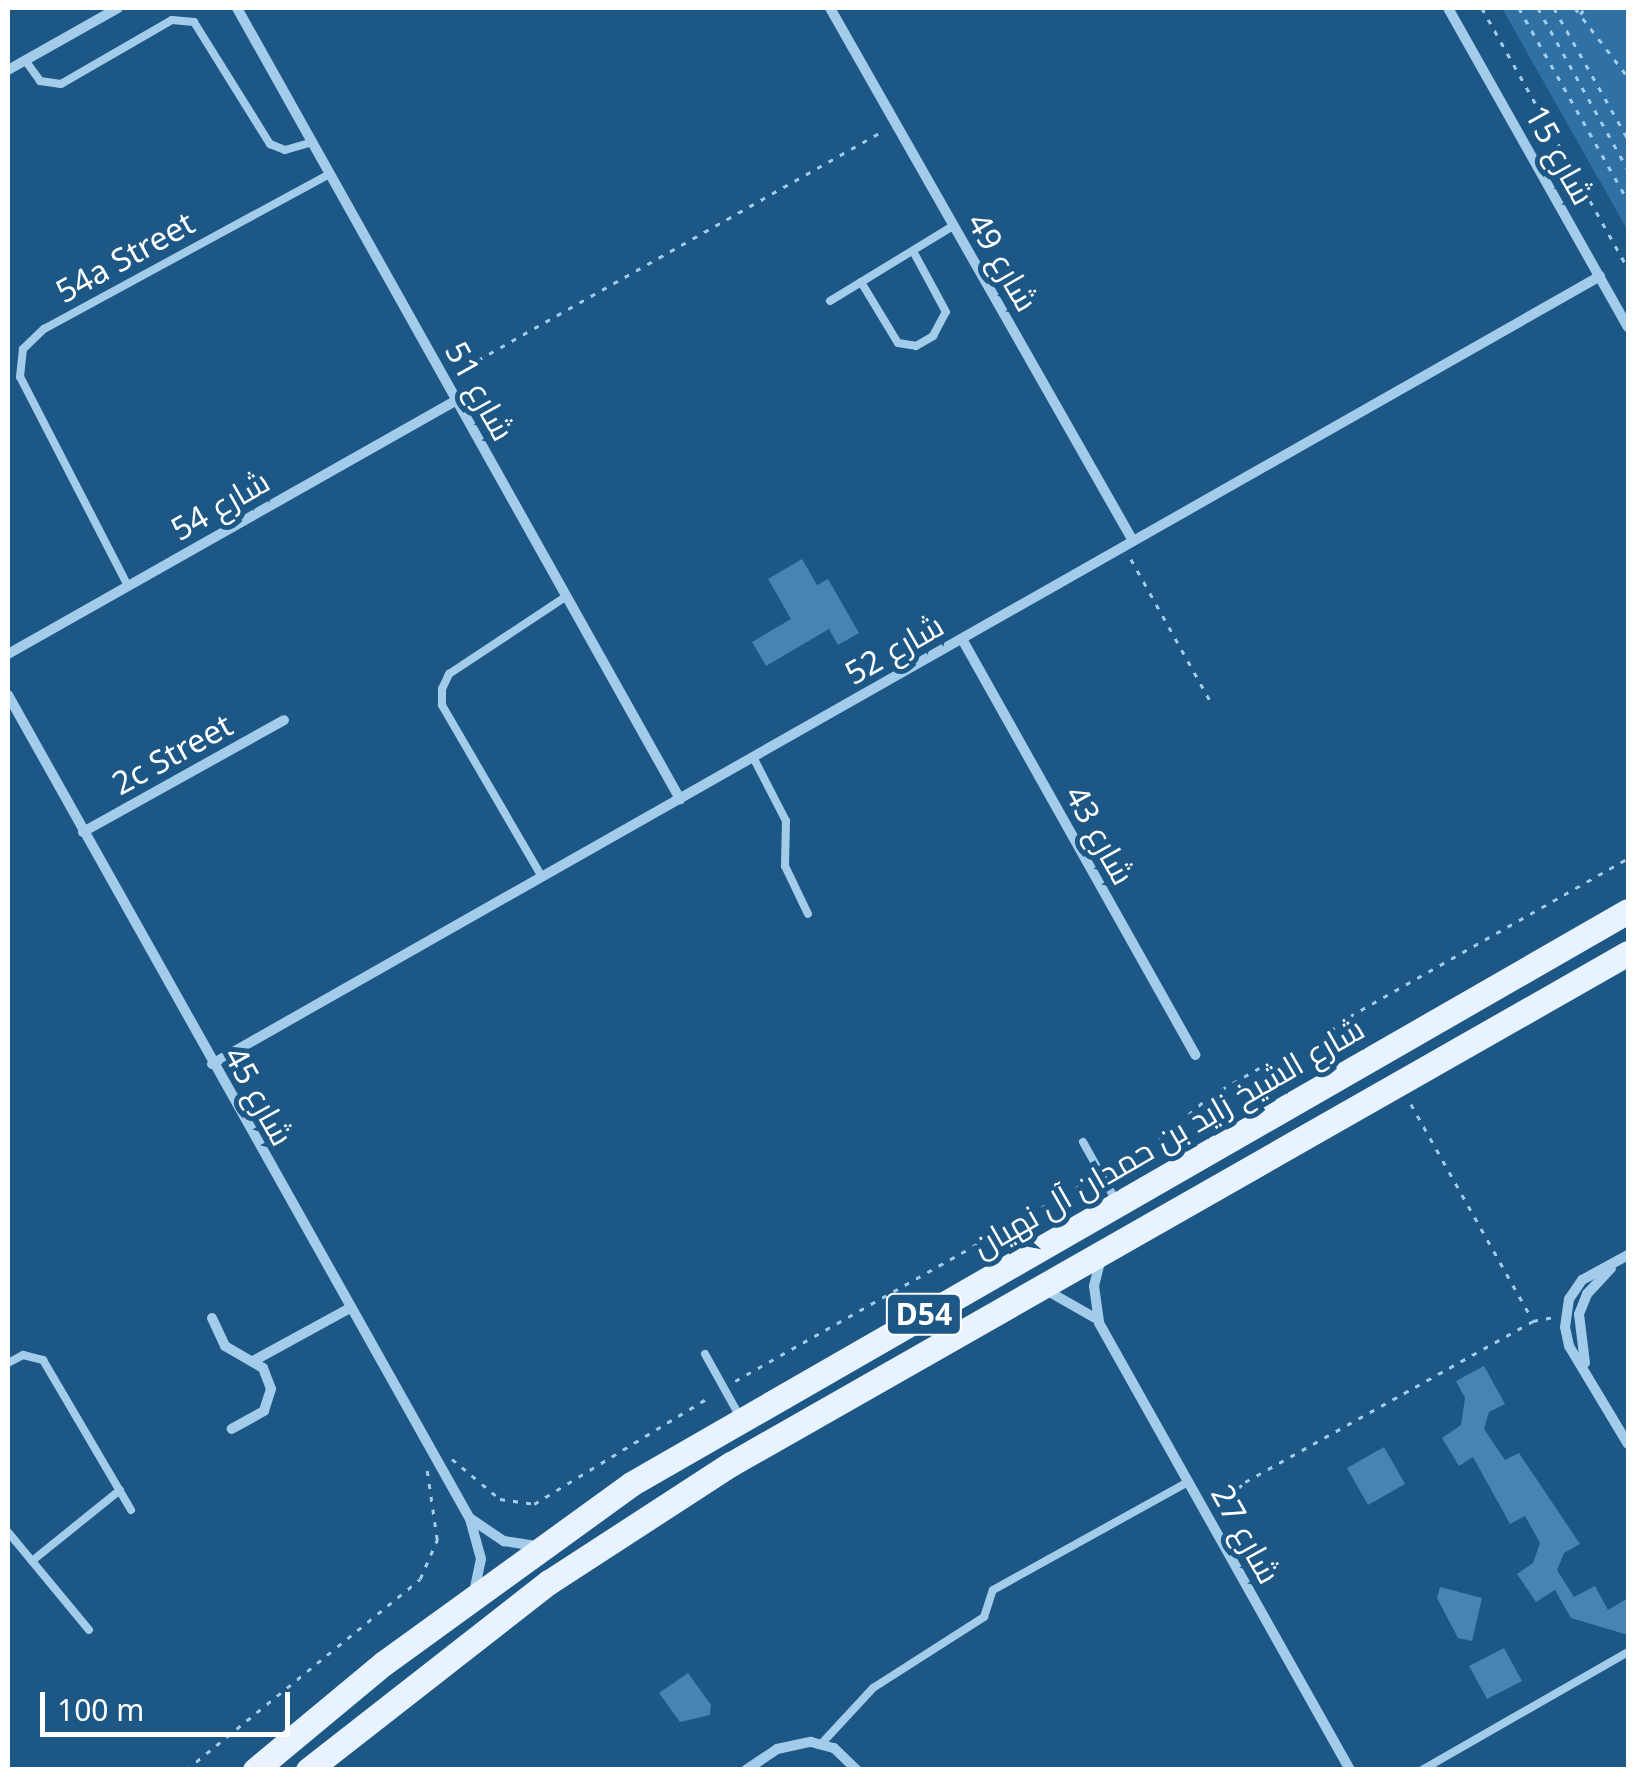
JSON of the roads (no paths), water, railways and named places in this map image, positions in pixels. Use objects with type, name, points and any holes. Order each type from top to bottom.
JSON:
[{"type":"main road","name":"شارع الشيخ زايد بن حمدان آل نهيان","points":[[254,1770],[470,1599],[631,1484],[1628,912]]},
{"type":"main road","name":"شارع الشيخ زايد بن حمدان آل نهيان","points":[[308,1770],[549,1582],[682,1495],[1036,1288],[1628,953]]},
{"type":"main road","points":[[682,1495],[677,1478],[684,1468],[778,1398]]},
{"type":"main road","points":[[549,1582],[637,1507],[640,1496],[631,1484]]},
{"type":"street","points":[[8,70],[118,8]]},
{"type":"street","name":"شارع 51","points":[[237,8],[680,799]]},
{"type":"street","name":"شارع 49","points":[[830,8],[1128,544]]},
{"type":"street","name":"شارع 15","points":[[1448,8],[1628,327]]},
{"type":"street","name":"شارع 52","points":[[212,1064],[1600,276]]},
{"type":"street","name":"شارع 54","points":[[8,654],[457,400]]},
{"type":"street","name":"شارع 43","points":[[962,639],[1195,1055]]},
{"type":"street","name":"شارع 45","points":[[8,695],[348,1309],[470,1519],[481,1559],[470,1599]]},
{"type":"street","name":"2c Street","points":[[83,832],[284,720]]},
{"type":"street","name":"شارع 27","points":[[1099,1323],[1094,1286],[1104,1250]]},
{"type":"street","points":[[1623,1258],[1590,1274],[1569,1299],[1565,1316],[1570,1346],[1628,1444]]},
{"type":"street","points":[[1588,1374],[1578,1336],[1581,1304],[1623,1258]]},
{"type":"street","name":"شارع 27","points":[[1036,1288],[1072,1299],[1099,1323],[1350,1770]]},
{"type":"street","points":[[254,1360],[348,1309]]},
{"type":"street","points":[[212,1318],[225,1346],[254,1360],[268,1378],[269,1400],[256,1419],[232,1429]]},
{"type":"street","points":[[470,1519],[504,1542],[544,1546]]},
{"type":"street","points":[[746,1770],[787,1745],[823,1742],[857,1770]]},
{"type":"lane","points":[[24,60],[40,81],[61,84],[183,19],[203,28],[270,144],[284,150],[313,142]]},
{"type":"lane","name":"54a Street","points":[[128,586],[20,377],[22,349],[44,329],[330,174]]},
{"type":"lane","points":[[830,300],[954,226]]},
{"type":"lane","points":[[860,282],[898,343],[910,347],[933,336],[946,312],[912,251]]},
{"type":"lane","points":[[542,877],[442,706],[442,689],[449,674],[567,596]]},
{"type":"lane","points":[[753,757],[786,821],[786,866],[808,914]]},
{"type":"lane","points":[[1083,1142],[1117,1202]]},
{"type":"lane","points":[[704,1354],[741,1418]]},
{"type":"lane","points":[[8,1363],[23,1355],[43,1360],[131,1510]]},
{"type":"lane","points":[[823,1742],[872,1688],[984,1617],[993,1590],[1188,1482]]},
{"type":"lane","points":[[32,1561],[120,1490]]},
{"type":"lane","points":[[8,1532],[90,1630]]},
{"type":"lane","points":[[1422,1770],[1628,1652]]}]
